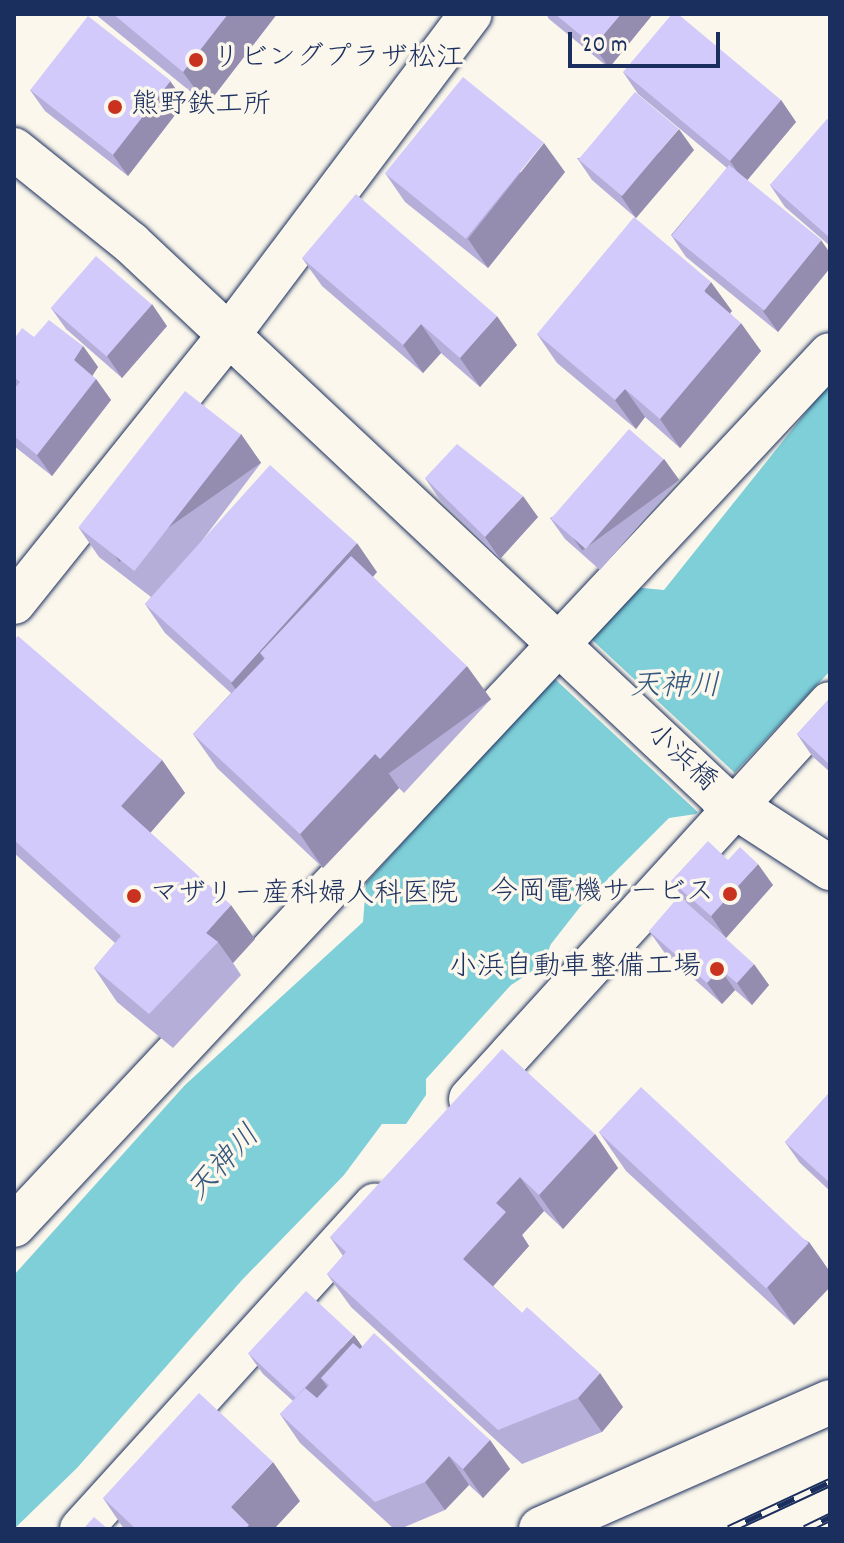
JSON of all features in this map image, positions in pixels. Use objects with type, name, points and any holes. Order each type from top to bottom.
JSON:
[{"type":"street","points":[[14,603],[228,336],[471,14]]},
{"type":"street","name":"小浜橋","points":[[14,149],[131,243],[728,802]]},
{"type":"street","points":[[14,1226],[563,650],[830,354]]},
{"type":"street","points":[[445,1126],[728,802],[830,703]]},
{"type":"street","points":[[728,802],[830,868]]},
{"type":"street","points":[[81,1529],[403,1174]]},
{"type":"street","points":[[541,1529],[830,1402]]},
{"type":"water","name":"天神川","points":[[830,382],[830,671],[696,814],[669,818],[580,907],[551,944],[542,965],[511,985],[426,1079],[426,1095],[406,1124],[382,1124],[344,1175],[242,1280],[77,1468],[14,1529],[14,1275],[185,1085],[363,922],[366,883],[633,587],[664,590]]},
{"type":"pier","points":[[588,636],[737,775],[700,815],[551,675]]},
{"type":"building","points":[[113,14],[228,14],[183,72]]},
{"type":"building","points":[[555,14],[621,14],[594,46]]},
{"type":"building","points":[[672,14],[678,14],[781,100],[730,161],[623,72]]},
{"type":"building","name":"熊野鉄工所","points":[[88,16],[171,81],[113,155],[30,90]]},
{"type":"building","points":[[463,77],[544,142],[466,239],[385,173]]},
{"type":"building","points":[[635,92],[679,129],[622,196],[578,159]]},
{"type":"building","points":[[827,119],[830,121],[830,238],[770,185]]},
{"type":"building","points":[[729,165],[821,240],[764,311],[672,236]]},
{"type":"building","points":[[356,194],[497,316],[460,358],[421,324],[403,345],[302,258]]},
{"type":"building","points":[[634,217],[711,282],[704,291],[741,323],[660,419],[625,389],[615,400],[537,334]]},
{"type":"building","points":[[96,256],[152,305],[107,357],[51,308]]},
{"type":"building","points":[[49,320],[83,346],[74,360],[96,379],[37,455],[14,436],[14,389],[20,382],[14,377],[14,339],[22,328],[34,337]]},
{"type":"building","points":[[185,391],[241,435],[134,571],[78,527]]},
{"type":"building","points":[[629,429],[664,459],[586,549],[551,519]]},
{"type":"building","points":[[457,444],[523,496],[485,537],[425,478]]},
{"type":"building","points":[[270,465],[357,543],[232,682],[145,604]]},
{"type":"building","points":[[351,556],[467,666],[380,759],[375,754],[300,834],[193,734],[265,658],[260,653]]},
{"type":"building","name":"マザリー産科婦人科医院","points":[[18,636],[162,760],[121,806],[231,905],[206,933],[218,942],[149,1014],[94,968],[121,936],[14,840],[14,640]]},
{"type":"building","points":[[830,698],[830,765],[797,734]]},
{"type":"building","points":[[708,841],[728,860],[740,847],[758,864],[711,916],[671,881]]},
{"type":"building","name":"小浜自動車整備工場","points":[[679,896],[754,964],[737,983],[720,969],[707,983],[649,931]]},
{"type":"building","points":[[502,1049],[595,1134],[539,1195],[520,1177],[496,1203],[506,1212],[463,1259],[522,1313],[527,1307],[600,1373],[578,1398],[498,1430],[327,1274],[346,1252],[330,1237]]},
{"type":"building","points":[[641,1087],[808,1243],[766,1289],[599,1132]]},
{"type":"building","points":[[830,1092],[830,1183],[785,1142]]},
{"type":"building","points":[[306,1291],[354,1335],[296,1397],[248,1353]]},
{"type":"building","points":[[374,1333],[490,1440],[463,1469],[449,1456],[425,1482],[375,1502],[280,1414],[305,1388],[317,1398],[329,1385],[321,1378],[353,1343],[360,1349]]},
{"type":"building","points":[[199,1393],[273,1462],[231,1507],[249,1525],[245,1529],[136,1529],[103,1498]]},
{"type":"building","points":[[94,1517],[108,1529],[83,1529]]},
{"type":"railway","points":[[729,1529],[830,1482]]},
{"type":"railway","points":[[805,1529],[830,1517]]},
{"type":"place","name":"リビングプラザ松江","points":[[196,60]]},
{"type":"place","name":"熊野鉄工所","points":[[115,107]]},
{"type":"place","name":"今岡電機サービス","points":[[730,894]]},
{"type":"place","name":"マザリー産科婦人科医院","points":[[134,896]]},
{"type":"place","name":"小浜自動車整備工場","points":[[717,969]]}]
